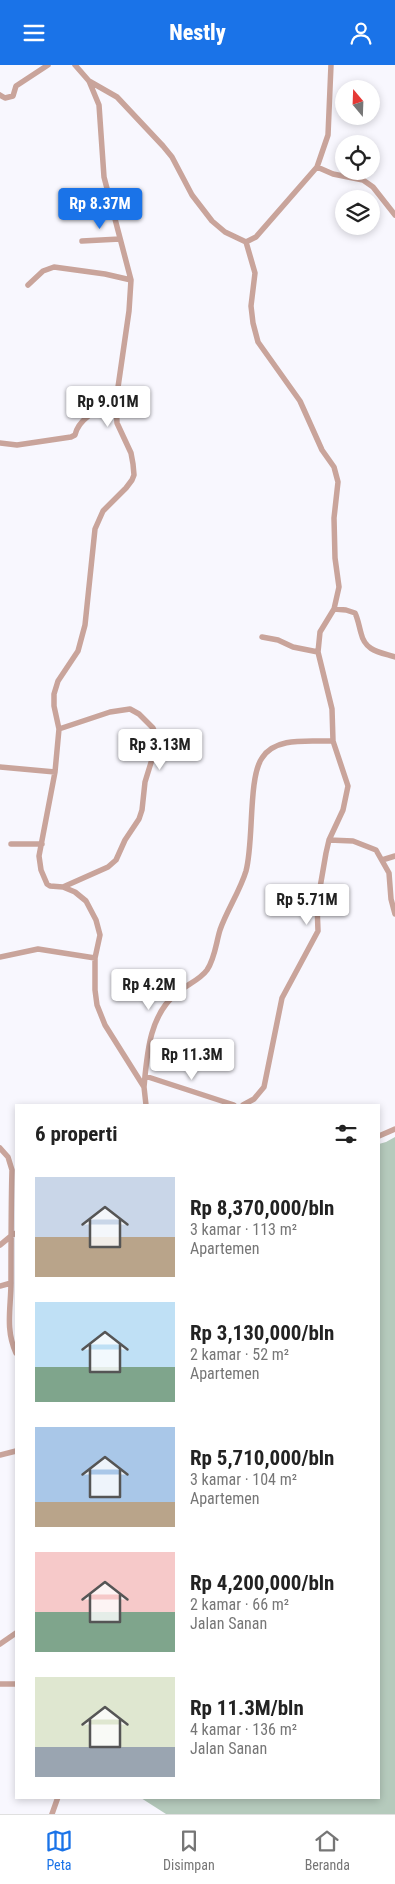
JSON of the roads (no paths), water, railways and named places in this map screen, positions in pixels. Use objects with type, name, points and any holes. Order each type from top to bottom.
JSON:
[{"type":"street","points":[[0,95],[5,98],[13,95],[16,86],[48,65]]},
{"type":"street","points":[[75,65],[89,81],[99,105],[104,177],[131,280],[129,311],[116,401],[117,423],[134,464],[134,475],[126,488],[103,511],[95,529],[85,625],[78,651],[55,688],[54,706],[59,729],[55,772],[39,863],[45,880],[50,886],[63,887],[75,892],[86,901],[96,920],[100,935],[99,947],[95,958],[97,1005],[105,1025],[144,1087]]},
{"type":"street","points":[[246,242],[256,237],[317,167],[328,135],[331,65]]},
{"type":"street","points":[[89,81],[117,97],[163,146],[172,157],[192,195],[212,221],[225,232],[246,242],[256,279],[251,306],[258,342],[300,401],[322,450],[336,474],[338,483],[334,518],[335,557],[340,587],[334,609],[320,632],[318,652],[332,709],[333,741],[348,786],[343,810],[329,840],[318,905],[318,931],[282,998],[264,1087],[254,1099],[245,1104]]},
{"type":"street","points":[[317,167],[332,174],[363,180],[373,187],[395,215]]},
{"type":"street","points":[[82,241],[120,239]]},
{"type":"street","points":[[28,285],[43,271],[54,267],[105,274],[131,280]]},
{"type":"street","points":[[0,443],[17,445],[72,437],[77,427],[90,415],[116,401]]},
{"type":"street","points":[[334,609],[355,613],[367,647],[395,657]]},
{"type":"street","points":[[262,637],[318,652]]},
{"type":"street","points":[[59,729],[110,712],[130,709],[139,714],[153,728],[158,740],[143,790],[142,810],[135,825],[124,840],[116,861],[108,867],[63,887]]},
{"type":"street","points":[[146,1104],[145,1076],[157,1017],[176,993],[206,970],[211,962],[220,931],[245,872],[251,841],[256,777],[258,765],[262,757],[268,751],[285,743],[333,741]]},
{"type":"street","points":[[0,767],[55,772]]},
{"type":"street","points":[[329,840],[353,841],[376,850],[389,873],[391,899],[395,914]]},
{"type":"street","points":[[11,844],[42,845]]},
{"type":"street","points":[[382,860],[395,856]]},
{"type":"street","points":[[0,957],[38,949],[95,958]]},
{"type":"street","points":[[145,1076],[220,1103]]},
{"type":"street","points":[[380,1136],[395,1129]]},
{"type":"street","points":[[0,1148],[8,1157],[12,1170],[14,1247],[9,1334],[15,1350]]},
{"type":"street","points":[[0,1245],[14,1235]]},
{"type":"street","points":[[0,1286],[11,1283]]},
{"type":"street","points":[[0,1455],[15,1451]]},
{"type":"street","points":[[0,1644],[15,1634]]},
{"type":"street","points":[[0,1684],[15,1684]]},
{"type":"street","points":[[52,1814],[57,1799]]}]
